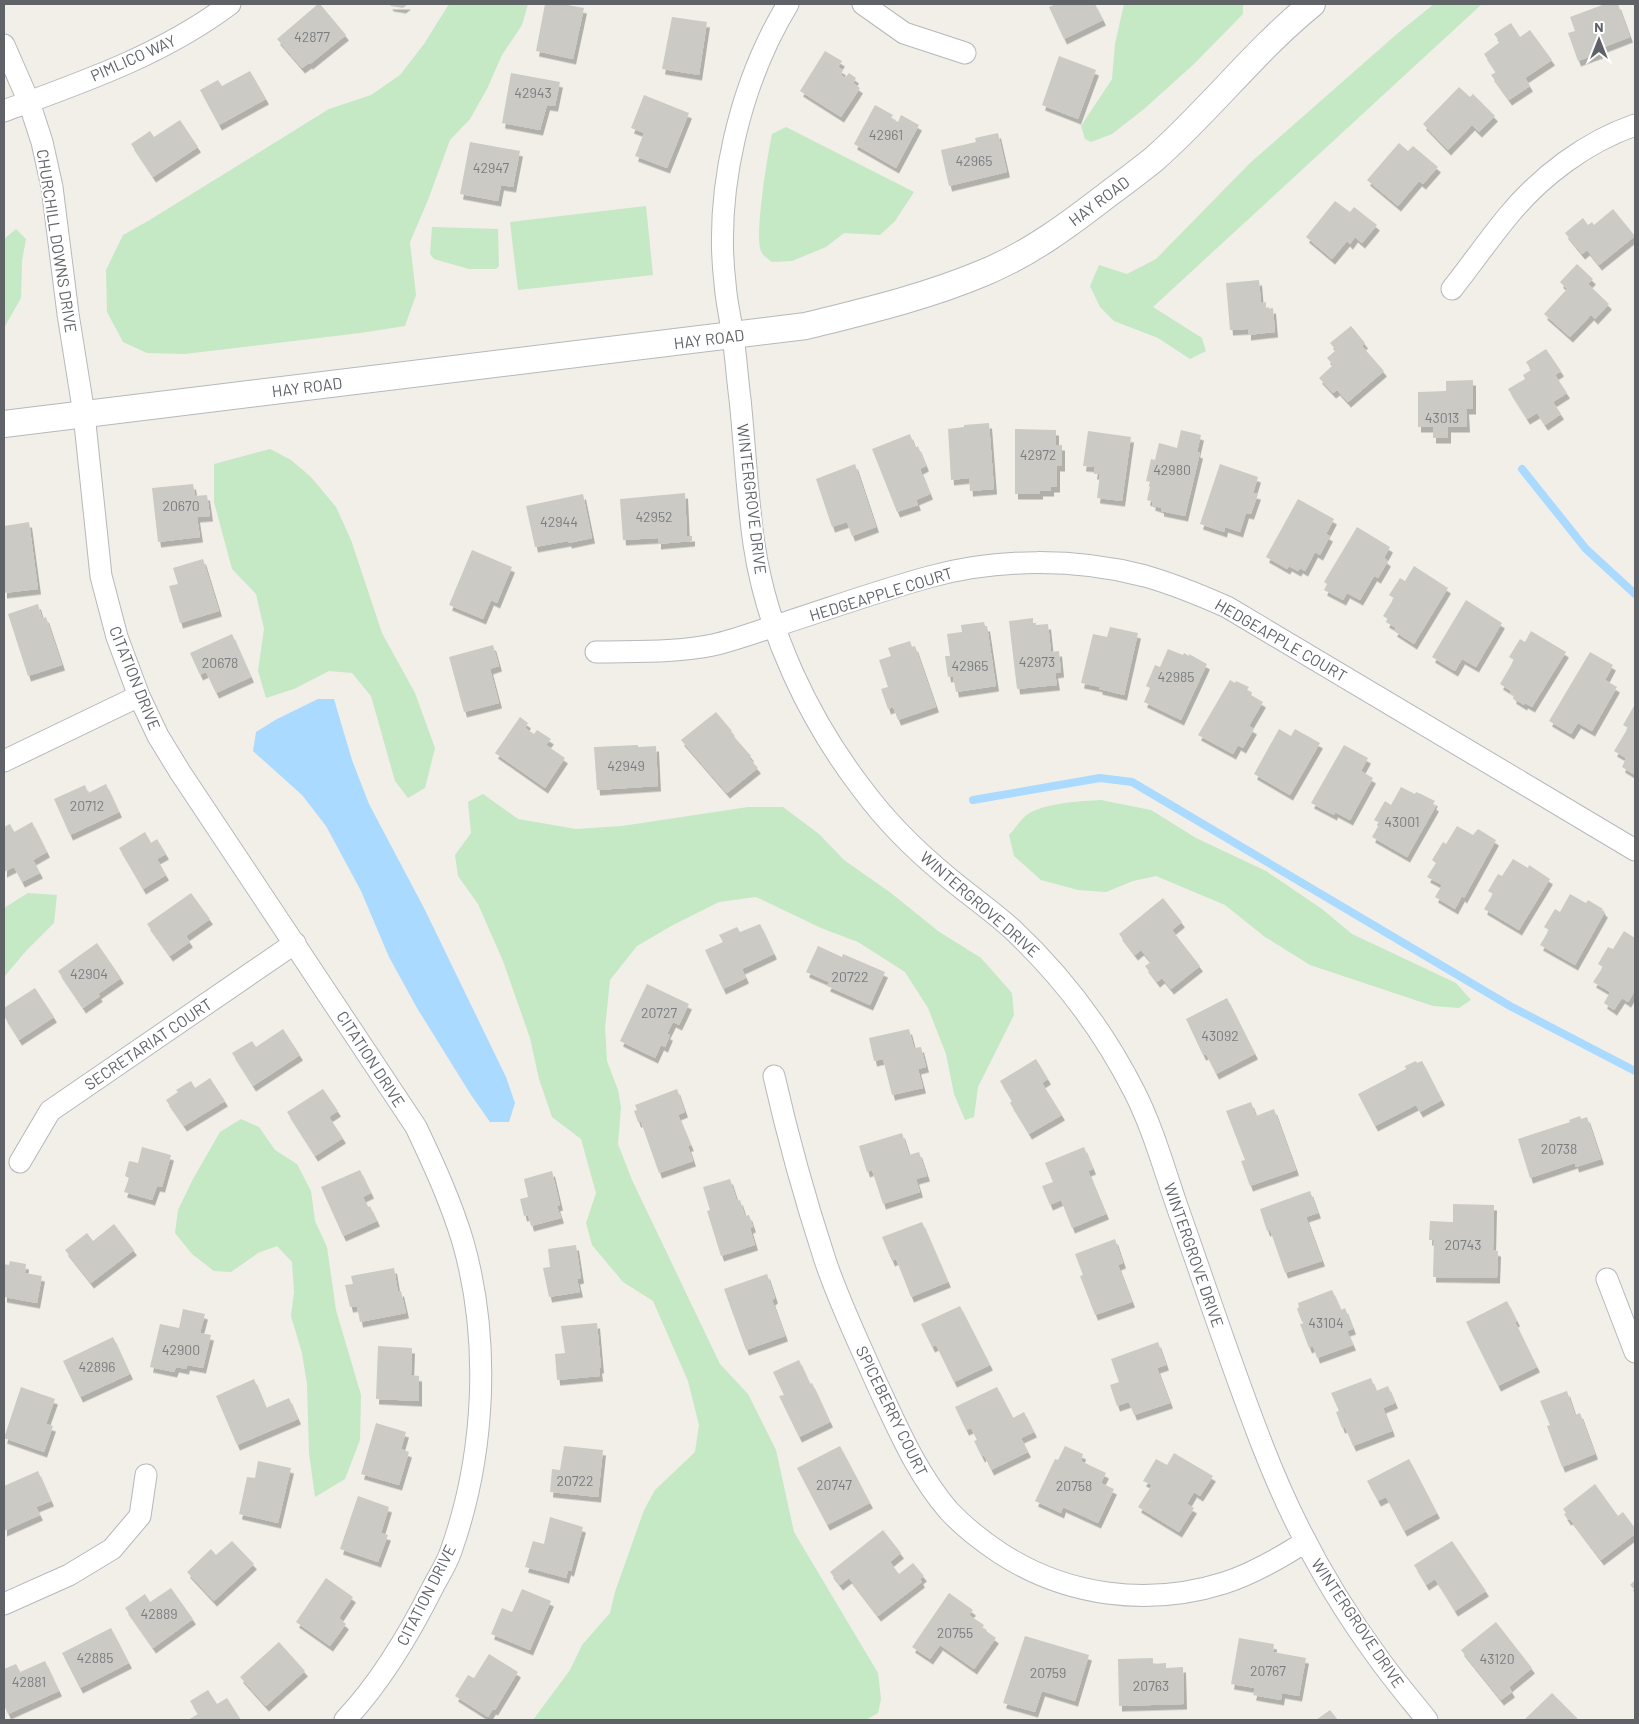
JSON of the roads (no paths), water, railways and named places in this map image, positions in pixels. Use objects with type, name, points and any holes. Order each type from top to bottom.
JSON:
[{"type":"street","name":"PIMLICO WAY","points":[[4,111],[134,61],[179,38],[230,4]]},
{"type":"street","name":"WINTERGROVE DRIVE","points":[[788,4],[760,59],[744,104],[732,149],[726,194],[723,241],[724,282],[733,336],[754,544],[763,586],[775,626],[800,689],[831,746],[863,790],[889,822],[940,871],[1008,925],[1043,960],[1079,1002],[1115,1055],[1145,1115],[1264,1448],[1305,1542],[1342,1605],[1378,1659],[1427,1720]]},
{"type":"street","points":[[864,4],[904,33],[965,53]]},
{"type":"street","name":"HAY ROAD","points":[[4,424],[806,326],[913,299],[984,273],[1044,242],[1152,160],[1211,104],[1284,27],[1312,4]]},
{"type":"street","name":"CHURCHILL DOWNS DRIVE","points":[[4,45],[29,102],[42,142],[52,186],[68,314],[84,414]]},
{"type":"street","points":[[1452,289],[1509,215],[1538,184],[1588,147],[1635,125]]},
{"type":"street","name":"CITATION DRIVE","points":[[84,414],[101,576],[117,637],[139,696],[158,736],[180,772],[416,1127],[443,1184],[463,1243],[476,1305],[480,1346],[481,1388],[476,1451],[468,1492],[450,1552],[422,1610],[388,1666],[345,1720]]},
{"type":"street","name":"HEDGEAPPLE COURT","points":[[596,652],[669,650],[712,645],[929,577],[972,568],[1015,563],[1059,563],[1102,567],[1145,576],[1186,589],[1246,617],[1635,850]]},
{"type":"street","points":[[4,760],[139,696]]},
{"type":"street","name":"SECRETARIAT COURT","points":[[20,1162],[50,1111],[295,944]]},
{"type":"street","name":"SPICEBERRY COURT","points":[[774,1076],[794,1160],[826,1262],[849,1321],[904,1442],[924,1479],[950,1513],[982,1541],[1031,1571],[1077,1588],[1120,1595],[1141,1596],[1183,1593],[1225,1582],[1279,1558],[1305,1542]]},
{"type":"street","points":[[1607,1279],[1635,1352]]},
{"type":"street","points":[[4,1604],[69,1575],[112,1549],[140,1516],[146,1475]]},
{"type":"water","points":[[318,699],[334,699],[352,760],[369,804],[425,910],[506,1077],[515,1103],[509,1122],[490,1122],[417,1008],[389,957],[361,891],[326,826],[302,795],[253,751],[256,732],[277,719]]},
{"type":"waterway","points":[[1522,469],[1586,549],[1635,594]]},
{"type":"waterway","points":[[973,800],[1100,778],[1132,782],[1510,1006],[1635,1071]]}]
